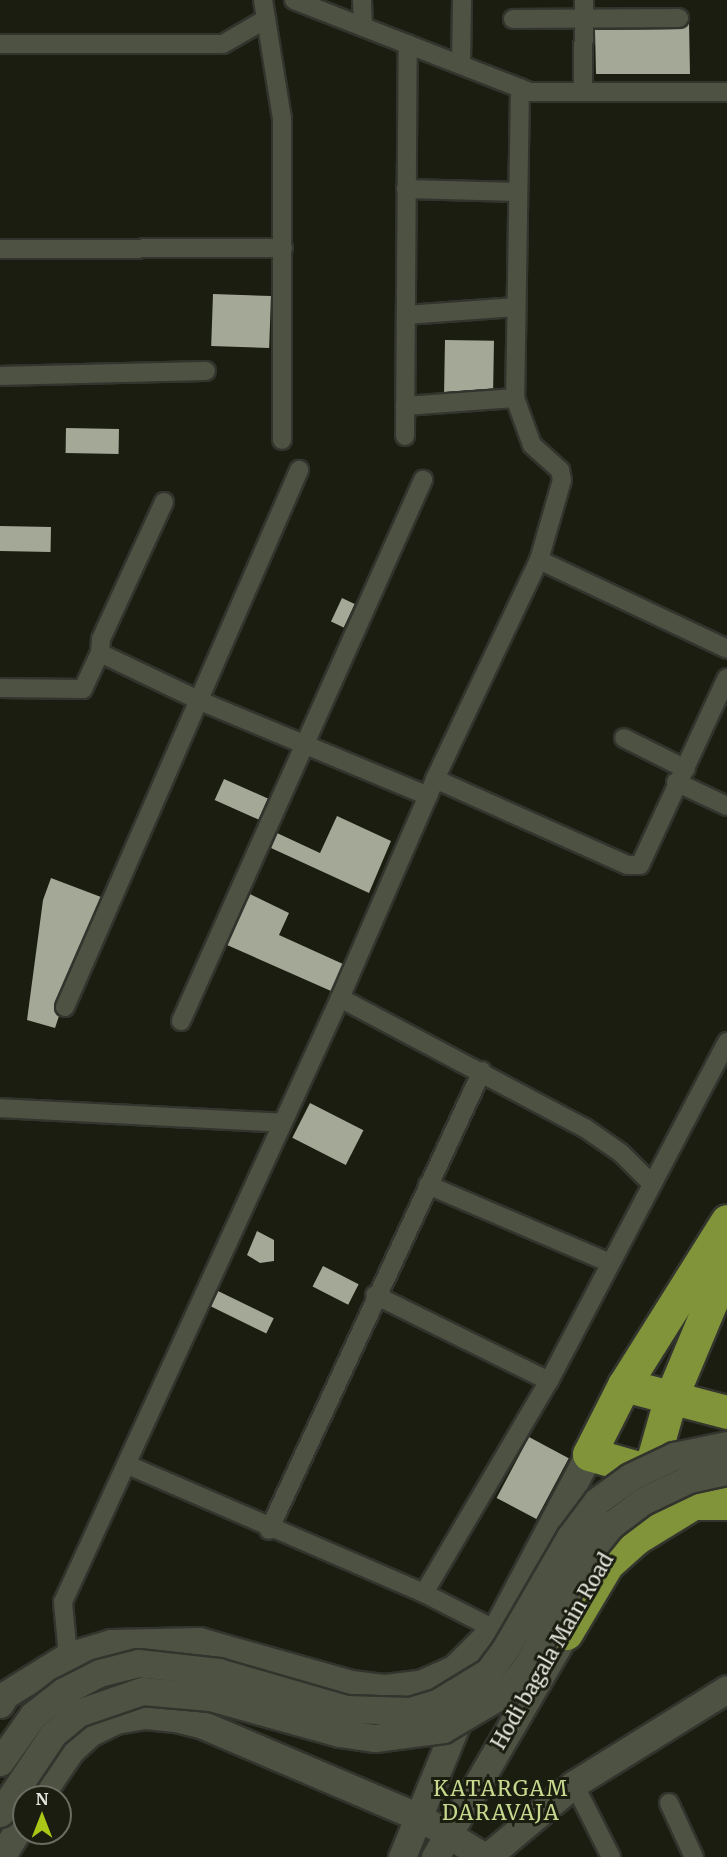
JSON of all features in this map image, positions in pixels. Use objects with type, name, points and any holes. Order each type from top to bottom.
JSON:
[{"type":"highway","points":[[725,1250],[727,1318]]},
{"type":"highway","points":[[725,1250],[624,1385],[589,1454],[649,1474],[727,1493]]},
{"type":"highway","points":[[649,1474],[670,1400],[725,1250]]},
{"type":"highway","points":[[624,1385],[670,1400],[727,1412]]},
{"type":"highway","points":[[566,1633],[607,1564],[636,1538],[693,1503],[727,1503]]},
{"type":"main road","points":[[725,1250],[727,1203]]},
{"type":"main road","points":[[0,1762],[33,1715],[64,1690],[99,1673],[138,1664],[218,1672],[346,1709],[410,1711],[437,1703],[488,1672],[504,1651],[570,1536],[597,1501],[630,1477],[674,1456],[727,1445]]},
{"type":"main road","points":[[402,1857],[421,1818],[494,1629],[589,1454]]},
{"type":"main road","points":[[0,1813],[62,1727],[78,1713],[108,1699],[142,1691],[210,1697],[339,1733],[375,1738],[443,1729],[478,1712],[513,1683],[589,1552],[611,1525],[643,1501],[689,1479],[727,1471]]},
{"type":"main road","name":"Hodi bagala Main Road","points":[[440,1846],[566,1633],[649,1474]]},
{"type":"main road","points":[[0,1704],[5,1695],[68,1656],[111,1643],[199,1641],[351,1684],[385,1688],[420,1684],[454,1668],[494,1629]]},
{"type":"main road","points":[[47,1785],[70,1751],[100,1728],[145,1715],[203,1725],[421,1818],[440,1846],[486,1857],[574,1784],[727,1689]]},
{"type":"main road","points":[[1,1857],[12,1839]]},
{"type":"street","points":[[262,0],[282,119],[282,440]]},
{"type":"street","points":[[294,0],[530,92],[727,92]]},
{"type":"street","points":[[362,0],[363,27]]},
{"type":"street","points":[[461,65],[462,0]]},
{"type":"street","points":[[583,92],[584,0]]},
{"type":"street","points":[[513,19],[680,18]]},
{"type":"street","points":[[0,44],[223,44],[266,19]]},
{"type":"street","points":[[405,436],[408,44]]},
{"type":"street","points":[[100,1728],[68,1656],[63,1602],[128,1465],[340,998],[435,779],[539,560],[562,480],[560,470],[532,445],[515,398],[520,88]]},
{"type":"street","points":[[406,189],[518,192]]},
{"type":"street","points":[[0,249],[283,248]]},
{"type":"street","points":[[406,315],[516,307]]},
{"type":"street","points":[[0,376],[206,371]]},
{"type":"street","points":[[405,406],[515,398]]},
{"type":"street","points":[[65,1007],[299,470]]},
{"type":"street","points":[[181,1021],[308,745],[423,480]]},
{"type":"street","points":[[0,688],[83,689],[100,653],[101,639],[164,502]]},
{"type":"street","points":[[539,560],[727,649]]},
{"type":"street","points":[[100,653],[200,701],[428,796]]},
{"type":"street","points":[[435,779],[627,865],[640,865],[647,857],[681,776],[727,678]]},
{"type":"street","points":[[624,738],[727,806]]},
{"type":"street","points":[[340,998],[482,1071],[585,1128],[621,1153],[652,1184]]},
{"type":"street","points":[[424,1593],[549,1381],[727,1041]]},
{"type":"street","points":[[269,1530],[375,1295],[482,1071]]},
{"type":"street","points":[[0,1108],[283,1124]]},
{"type":"street","points":[[428,1185],[610,1263]]},
{"type":"street","points":[[375,1295],[549,1381]]},
{"type":"street","points":[[128,1465],[269,1530],[424,1593],[494,1629]]},
{"type":"street","points":[[574,1784],[611,1857]]},
{"type":"street","points":[[669,1803],[694,1857]]},
{"type":"building","points":[[689,22],[690,74],[596,74],[595,30],[679,29]]},
{"type":"building","points":[[213,294],[271,296],[269,348],[211,346]]},
{"type":"building","points":[[445,340],[494,341],[493,393],[444,392]]},
{"type":"building","points":[[66,428],[119,429],[119,454],[66,453]]},
{"type":"building","points":[[0,526],[51,527],[51,552],[0,551]]},
{"type":"building","points":[[342,598],[355,604],[344,627],[331,622]]},
{"type":"building","points":[[224,779],[268,799],[258,820],[215,800]]},
{"type":"building","points":[[337,816],[391,841],[369,893],[271,848],[277,833],[320,853]]},
{"type":"building","points":[[51,878],[101,897],[55,1003],[59,1016],[55,1028],[27,1020],[43,900]]},
{"type":"building","points":[[250,894],[289,913],[279,935],[343,964],[331,991],[227,945]]},
{"type":"building","points":[[310,1103],[363,1130],[346,1165],[292,1138]]},
{"type":"building","points":[[257,1231],[274,1240],[274,1261],[260,1263],[247,1255]]},
{"type":"building","points":[[323,1266],[359,1284],[348,1305],[313,1286]]},
{"type":"building","points":[[218,1291],[274,1318],[266,1333],[211,1306]]},
{"type":"building","points":[[529,1437],[569,1458],[536,1519],[497,1498]]},
{"type":"district","name":"KATARGAM DARAVAJA","points":[[501,1801]]}]
